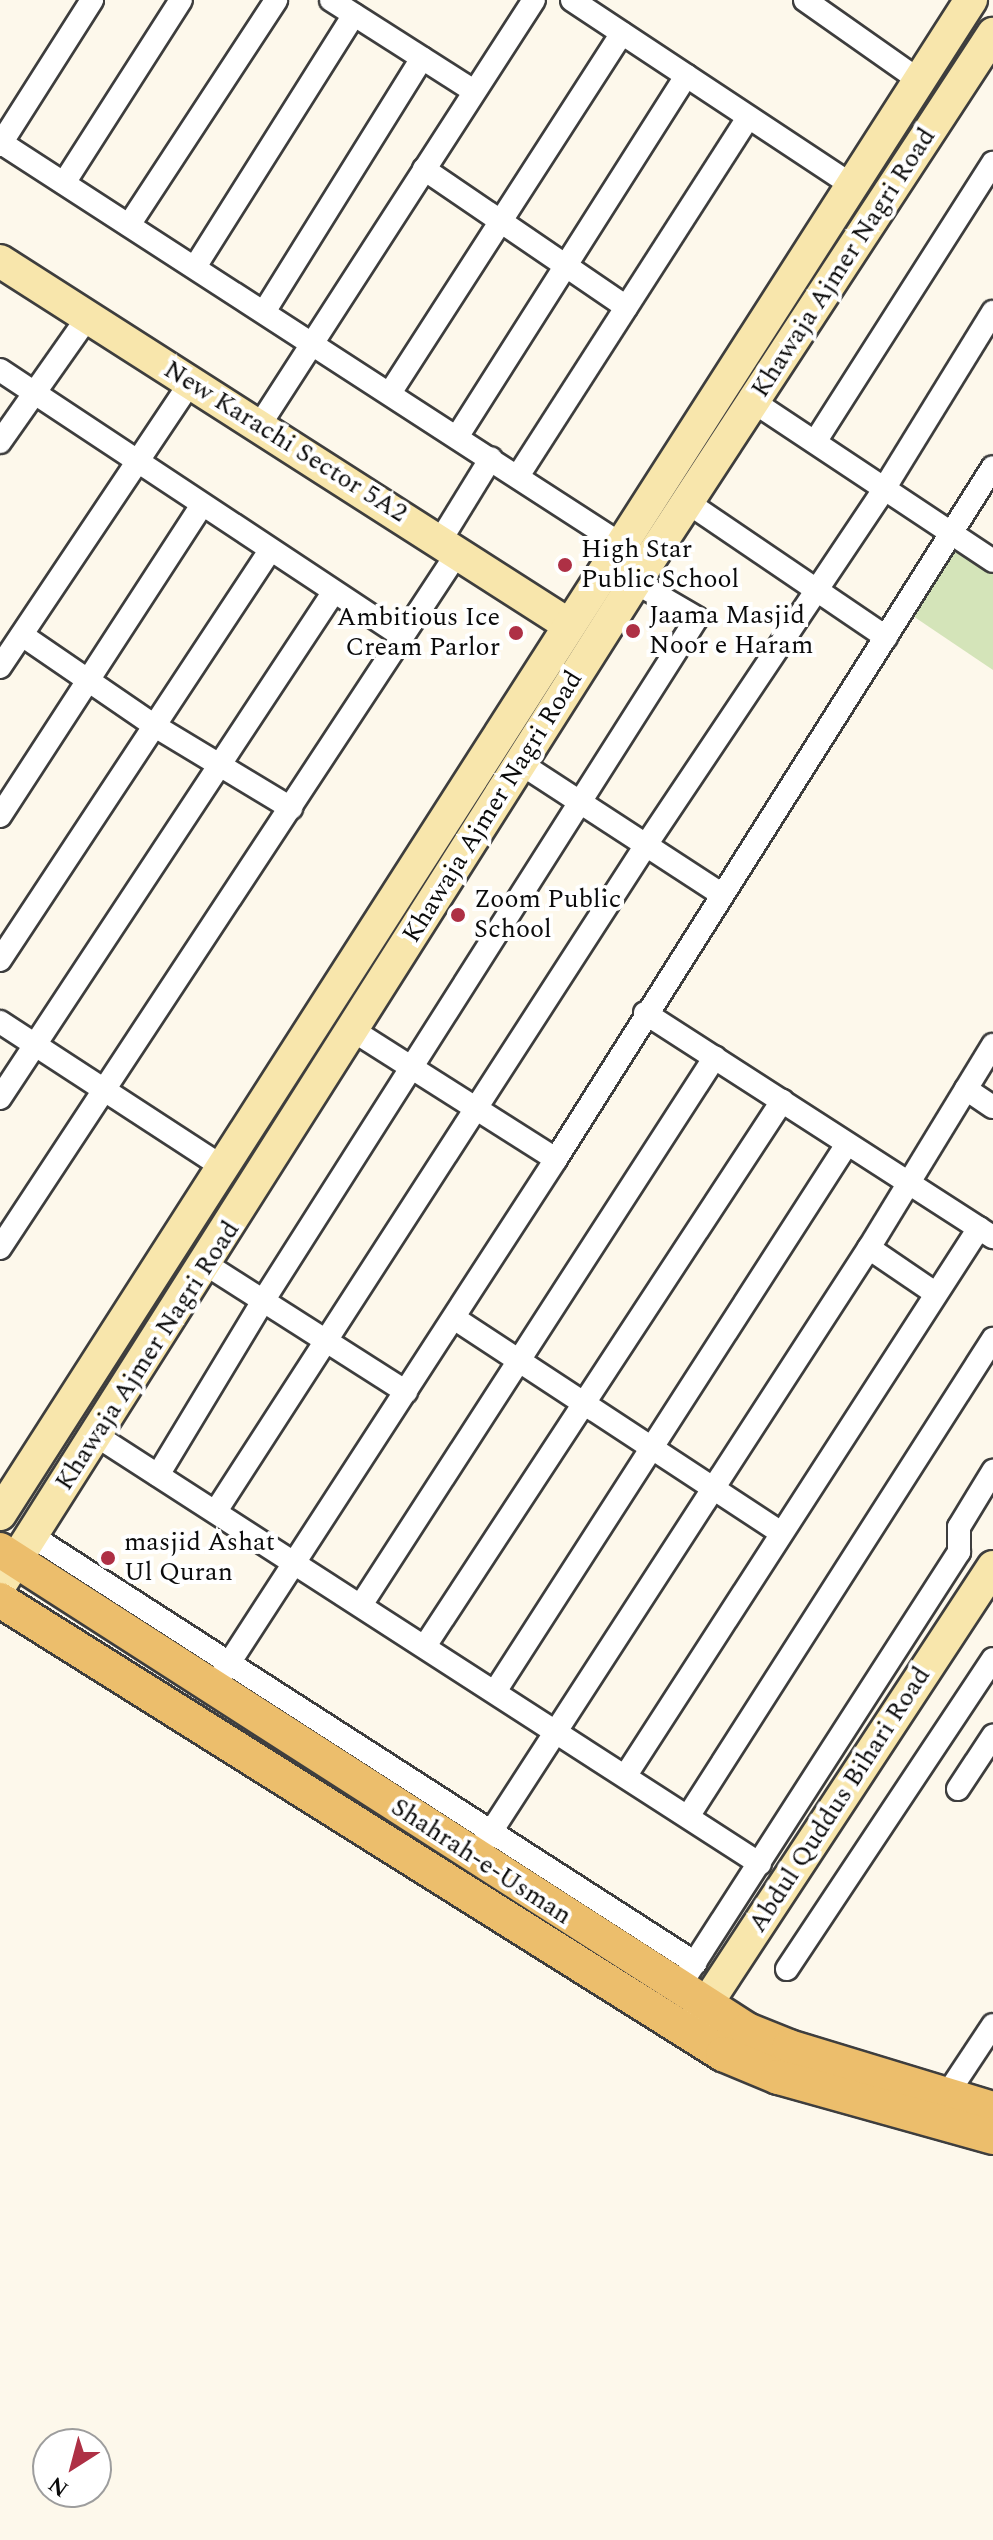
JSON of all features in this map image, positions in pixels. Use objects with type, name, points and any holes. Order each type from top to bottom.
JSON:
[{"type":"main road","name":"Khawaja Ajmer Nagri Road","points":[[1,1510],[680,447],[971,0]]},
{"type":"main road","name":"Khawaja Ajmer Nagri Road","points":[[12,1558],[97,1436],[635,582],[690,504],[993,34]]},
{"type":"main road","name":"New Karachi Sector 5A2","points":[[0,261],[569,625]]},
{"type":"main road","points":[[680,447],[713,468]]},
{"type":"main road","points":[[415,865],[445,883]]},
{"type":"main road","points":[[144,1287],[179,1307]]},
{"type":"main road","name":"Shahrah-e-Usman","points":[[12,1558],[221,1675],[483,1844],[778,2077],[993,2137]]},
{"type":"main road","name":"Abdul Quddus Bihari Road","points":[[685,2001],[993,1567]]},
{"type":"main road","name":"Shahrah-e-Usman","points":[[0,1600],[685,2001],[789,2047],[993,2109]]},
{"type":"street","points":[[92,0],[0,143],[619,543]]},
{"type":"street","points":[[64,183],[181,0]]},
{"type":"street","points":[[129,225],[276,0]]},
{"type":"street","points":[[331,0],[474,91]]},
{"type":"street","points":[[259,426],[534,0]]},
{"type":"street","points":[[572,0],[850,184]]},
{"type":"street","points":[[814,2],[919,80]]},
{"type":"street","points":[[195,267],[354,15]]},
{"type":"street","points":[[390,393],[622,33]]},
{"type":"street","points":[[264,312],[422,58]]},
{"type":"street","points":[[457,437],[686,76]]},
{"type":"street","points":[[518,476],[748,118]]},
{"type":"street","points":[[815,442],[993,163]]},
{"type":"street","points":[[424,169],[626,307]]},
{"type":"street","points":[[216,1511],[646,845],[884,489],[993,312]]},
{"type":"street","points":[[0,442],[88,317]]},
{"type":"street","points":[[0,370],[269,552],[403,637]]},
{"type":"street","points":[[0,667],[191,382]]},
{"type":"street","points":[[754,402],[993,561]]},
{"type":"street","points":[[0,1248],[403,637],[491,458]]},
{"type":"street","points":[[221,1675],[556,1159],[645,1013],[993,467]]},
{"type":"street","points":[[690,504],[815,593],[886,637]]},
{"type":"street","points":[[0,816],[92,680],[201,506]]},
{"type":"street","points":[[0,960],[269,552]]},
{"type":"street","points":[[158,1475],[263,1301],[697,618],[635,582]]},
{"type":"street","points":[[0,1098],[333,593]]},
{"type":"street","points":[[22,635],[155,726],[291,808]]},
{"type":"street","points":[[520,763],[721,894]]},
{"type":"street","points":[[626,1775],[935,1293],[986,1233],[645,1013]]},
{"type":"street","points":[[0,1022],[219,1165]]},
{"type":"street","points":[[354,1031],[556,1159]]},
{"type":"street","points":[[483,1844],[711,1487],[869,1248],[993,1045]]},
{"type":"street","points":[[361,1605],[715,1057]]},
{"type":"street","points":[[966,1089],[993,1107]]},
{"type":"street","points":[[425,1646],[782,1101]]},
{"type":"street","points":[[496,1690],[847,1144]]},
{"type":"street","points":[[869,1248],[935,1293]]},
{"type":"street","points":[[207,1265],[406,1392]]},
{"type":"street","points":[[454,1318],[518,1365],[780,1532]]},
{"type":"street","points":[[689,1815],[993,1339]]},
{"type":"street","points":[[97,1436],[496,1690],[760,1864]]},
{"type":"street","points":[[685,2001],[760,1864],[959,1552],[959,1527],[993,1471]]},
{"type":"street","points":[[787,1969],[993,1659]]},
{"type":"street","points":[[958,1789],[993,1736]]},
{"type":"street","points":[[946,2096],[993,2025]]},
{"type":"green space","points":[[952,534],[993,561],[993,670],[904,610]]},
{"type":"place","name":"High Star Public School","points":[[565,565]]},
{"type":"place","name":"Jaama Masjid Noor e Haram","points":[[633,631]]},
{"type":"place","name":"Ambitious Ice Cream Parlor","points":[[516,633]]},
{"type":"place","name":"Zoom Public School","points":[[458,915]]},
{"type":"place","name":"masjid Ashat Ul Quran","points":[[108,1558]]}]
